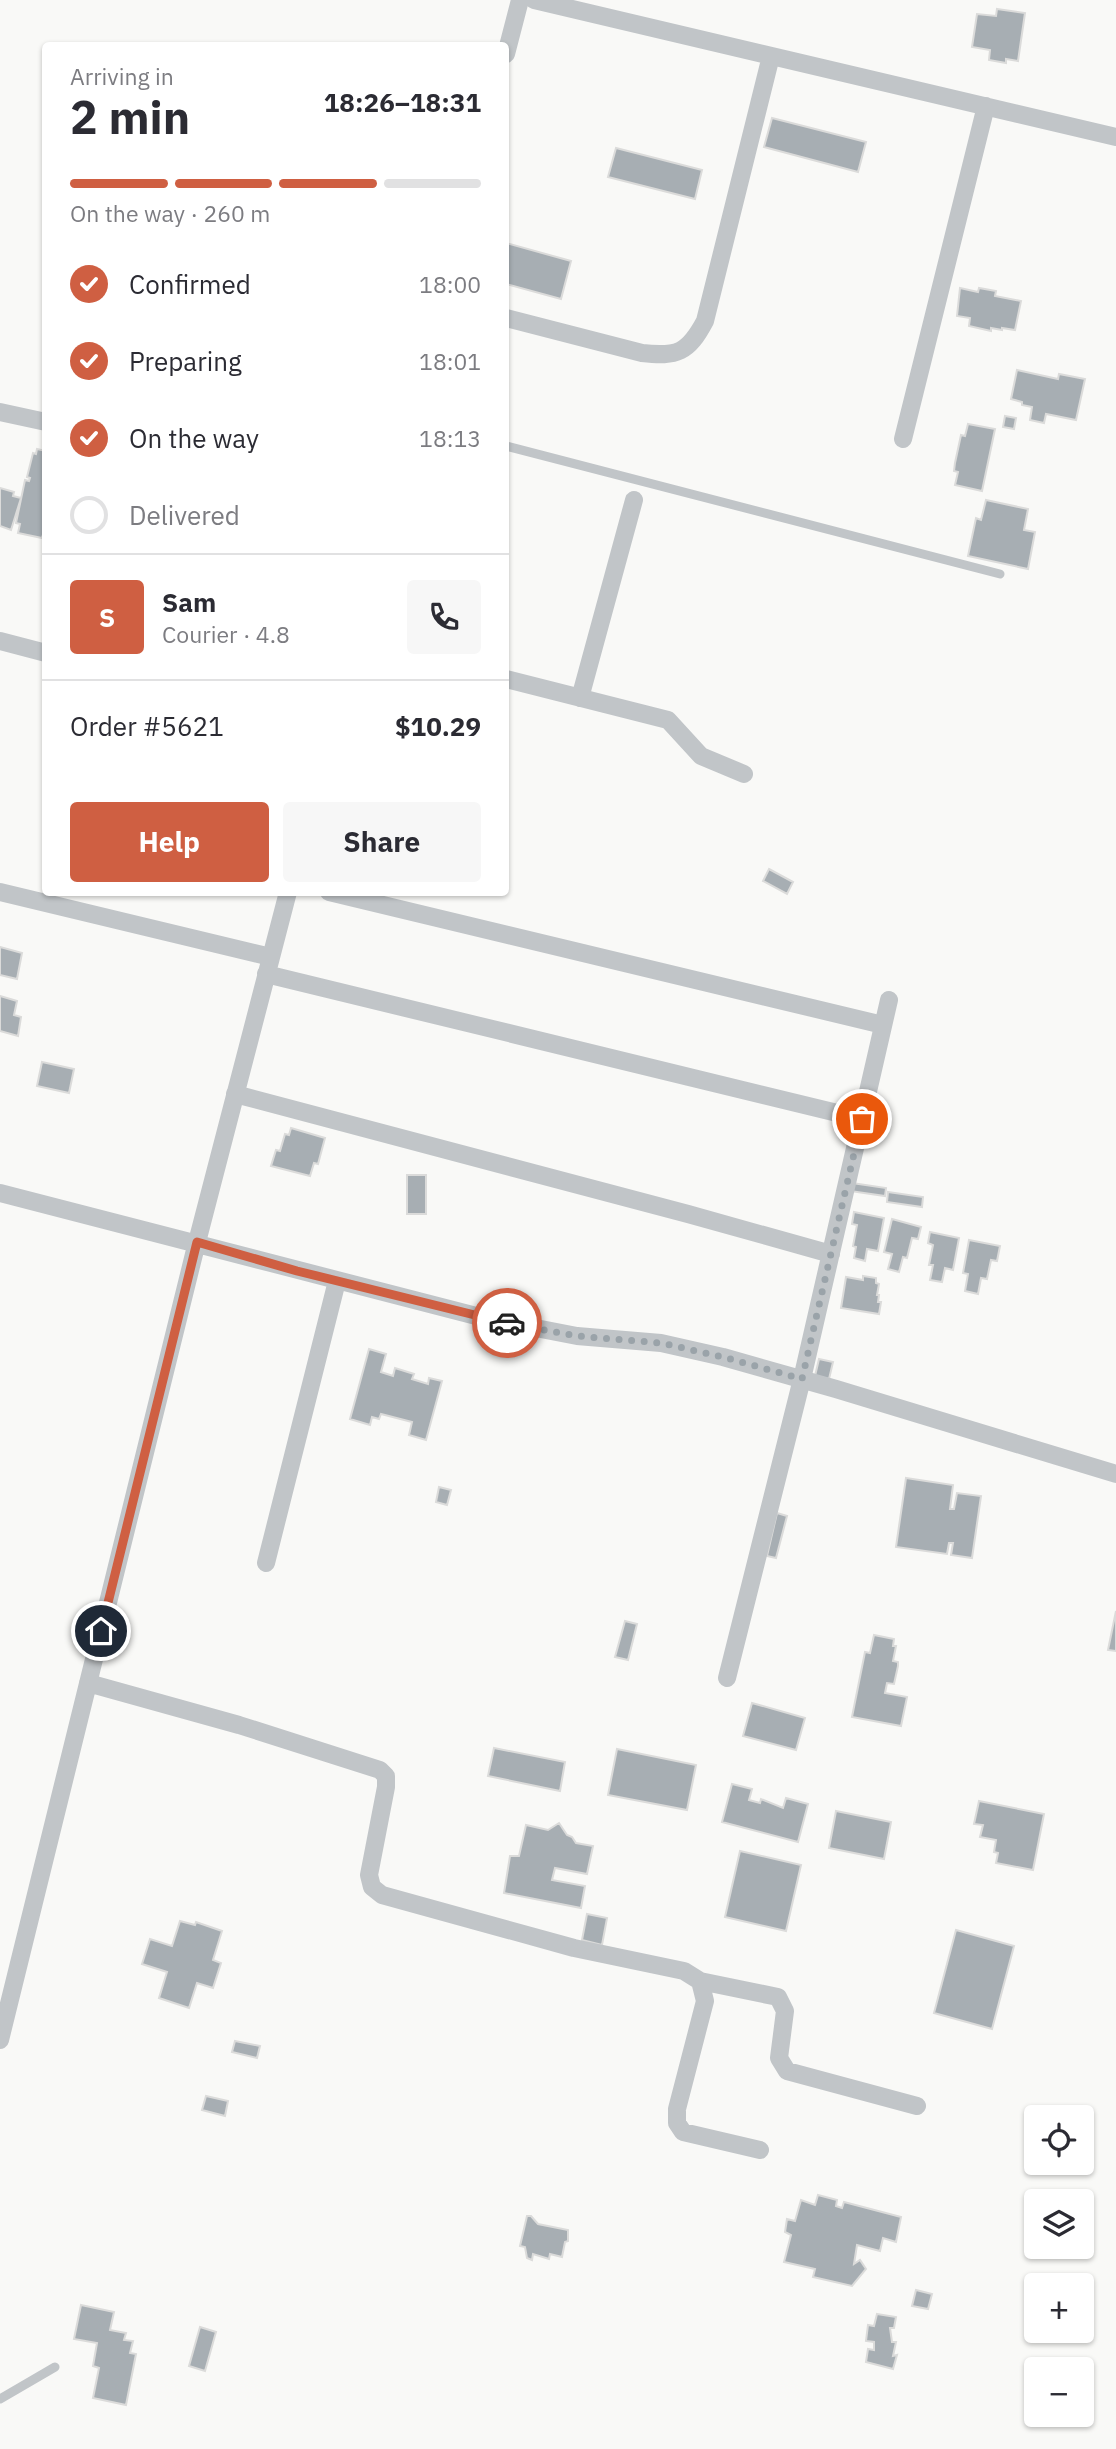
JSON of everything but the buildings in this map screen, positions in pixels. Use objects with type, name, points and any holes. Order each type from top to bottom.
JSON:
[{"type":"street","points":[[509,42],[520,0]]},
{"type":"street","points":[[534,0],[1116,137]]},
{"type":"street","points":[[509,319],[642,353],[664,355],[680,352],[695,340],[705,321],[771,56]]},
{"type":"street","points":[[903,439],[986,106]]},
{"type":"street","points":[[0,412],[42,421]]},
{"type":"street","points":[[580,698],[634,500]]},
{"type":"street","points":[[0,642],[42,652]]},
{"type":"street","points":[[509,680],[668,720],[701,756],[744,774]]},
{"type":"street","points":[[0,892],[269,966],[862,1119]]},
{"type":"street","points":[[0,2040],[197,1242],[287,896]]},
{"type":"street","points":[[345,896],[883,1025]]},
{"type":"street","points":[[727,1678],[802,1379],[888,1000]]},
{"type":"street","points":[[235,1094],[831,1254]]},
{"type":"street","points":[[0,1193],[528,1328],[577,1336],[661,1343],[723,1357],[1116,1474]]},
{"type":"street","points":[[266,1563],[337,1281]]},
{"type":"street","points":[[88,1683],[239,1725],[380,1770],[386,1776],[386,1787],[369,1875],[372,1887],[382,1895],[574,1948],[684,1971],[700,1981],[778,1997],[785,2011],[779,2058],[787,2071],[917,2106]]},
{"type":"street","points":[[700,1981],[705,2001],[677,2109],[677,2123],[683,2132],[760,2150]]},
{"type":"lane","points":[[509,447],[1000,574]]},
{"type":"lane","points":[[0,2399],[55,2367]]},
{"type":"way so far","points":[[507,1323],[577,1336],[661,1343],[802,1379],[862,1119]]},
{"type":"route","points":[[101,1631],[197,1242],[297,1271],[507,1323]]}]
